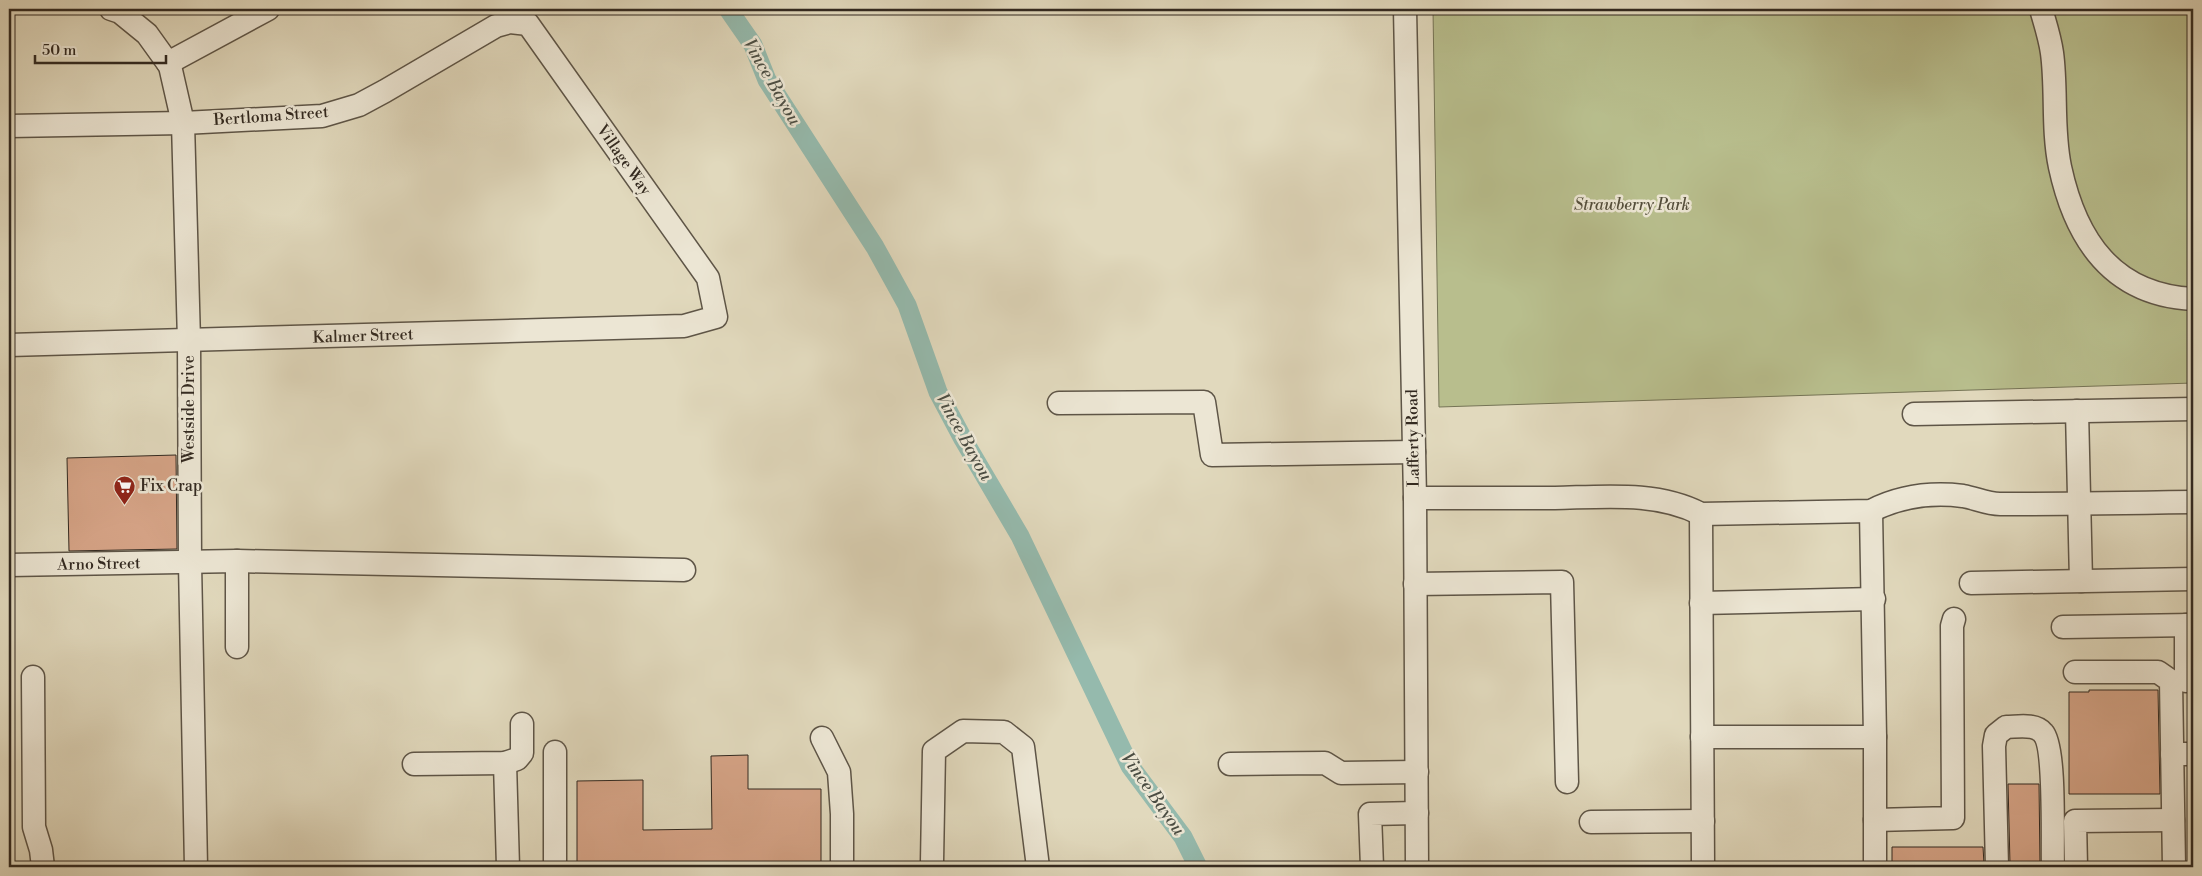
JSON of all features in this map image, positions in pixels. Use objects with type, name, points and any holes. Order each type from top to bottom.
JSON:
[{"type":"street","name":"Westside Drive","points":[[111,9],[120,12],[146,34],[168,63],[183,123],[189,341],[190,563],[196,867]]},
{"type":"street","points":[[168,63],[268,9]]},
{"type":"street","name":"Lafferty Road","points":[[1405,9],[1415,498],[1417,867]]},
{"type":"street","points":[[2041,9],[2052,53],[2054,112],[2060,165],[2068,197],[2082,229],[2103,261],[2120,276],[2141,287],[2165,296],[2193,299]]},
{"type":"street","name":"Bertloma Street","points":[[9,126],[183,123],[322,116],[359,105],[496,26],[510,22]]},
{"type":"street","name":"Village Way","points":[[510,22],[528,24],[708,278],[716,317]]},
{"type":"street","name":"Kalmer Street","points":[[9,345],[684,326],[716,317]]},
{"type":"street","points":[[1059,403],[1204,402],[1212,455],[1414,452]]},
{"type":"street","points":[[1914,414],[2193,409]]},
{"type":"street","points":[[2077,411],[2080,581]]},
{"type":"street","points":[[1415,498],[1625,497],[1663,500],[1682,504],[1701,514],[1871,511],[1890,501],[1907,496],[1932,495],[1964,496],[1996,504],[2193,502]]},
{"type":"street","points":[[1871,511],[1874,599],[1875,867]]},
{"type":"street","points":[[1701,514],[1703,867]]},
{"type":"street","points":[[237,560],[237,647]]},
{"type":"street","name":"Arno Street","points":[[9,565],[190,563],[237,560],[684,570]]},
{"type":"street","points":[[1971,583],[2193,579]]},
{"type":"street","points":[[1415,584],[1562,582],[1567,782]]},
{"type":"street","points":[[1701,603],[1874,599]]},
{"type":"street","points":[[1875,820],[1953,818],[1952,626],[1954,619]]},
{"type":"street","points":[[2063,627],[2190,625],[2183,681],[2183,754],[2173,820],[2174,867]]},
{"type":"street","points":[[2075,672],[2158,672],[2183,681]]},
{"type":"street","points":[[33,677],[34,827],[41,850],[43,867]]},
{"type":"street","points":[[414,764],[505,763],[517,759],[522,753],[522,724]]},
{"type":"street","points":[[1997,867],[1994,746],[1996,735],[2006,726],[2031,726],[2042,732],[2048,741],[2053,867]]},
{"type":"street","points":[[932,862],[934,751],[963,731],[1004,732],[1023,747],[1038,867]]},
{"type":"street","points":[[1702,737],[1875,737]]},
{"type":"street","points":[[822,738],[839,772],[842,814],[842,867]]},
{"type":"street","points":[[555,752],[555,867]]},
{"type":"street","points":[[505,763],[508,867]]},
{"type":"street","points":[[1230,764],[1325,763],[1341,772],[1416,772]]},
{"type":"street","points":[[1372,867],[1370,814],[1417,813]]},
{"type":"street","points":[[2076,867],[2075,822],[2173,820]]},
{"type":"street","points":[[1592,822],[1703,822]]},
{"type":"green space","name":"Strawberry Park","points":[[1433,9],[2193,9],[2193,383],[1439,407]]},
{"type":"building","name":"Fix Crap","points":[[176,455],[177,549],[69,551],[67,458]]},
{"type":"building","points":[[2089,690],[2158,690],[2160,794],[2069,794],[2069,692],[2089,692]]},
{"type":"building","points":[[748,755],[748,789],[821,789],[821,867],[577,867],[577,781],[643,780],[643,830],[712,829],[711,756]]},
{"type":"building","points":[[2008,784],[2039,784],[2040,864],[2010,864]]},
{"type":"building","points":[[1892,847],[1983,847],[1984,864],[1981,864],[1981,867],[1892,867]]},
{"type":"waterway","name":"Vince Bayou","points":[[728,9],[753,45],[767,80],[875,247],[907,305],[938,392],[963,439],[1020,536],[1130,766],[1183,837],[1198,867]]},
{"type":"place","name":"Fix Crap","points":[[124,505]]}]
